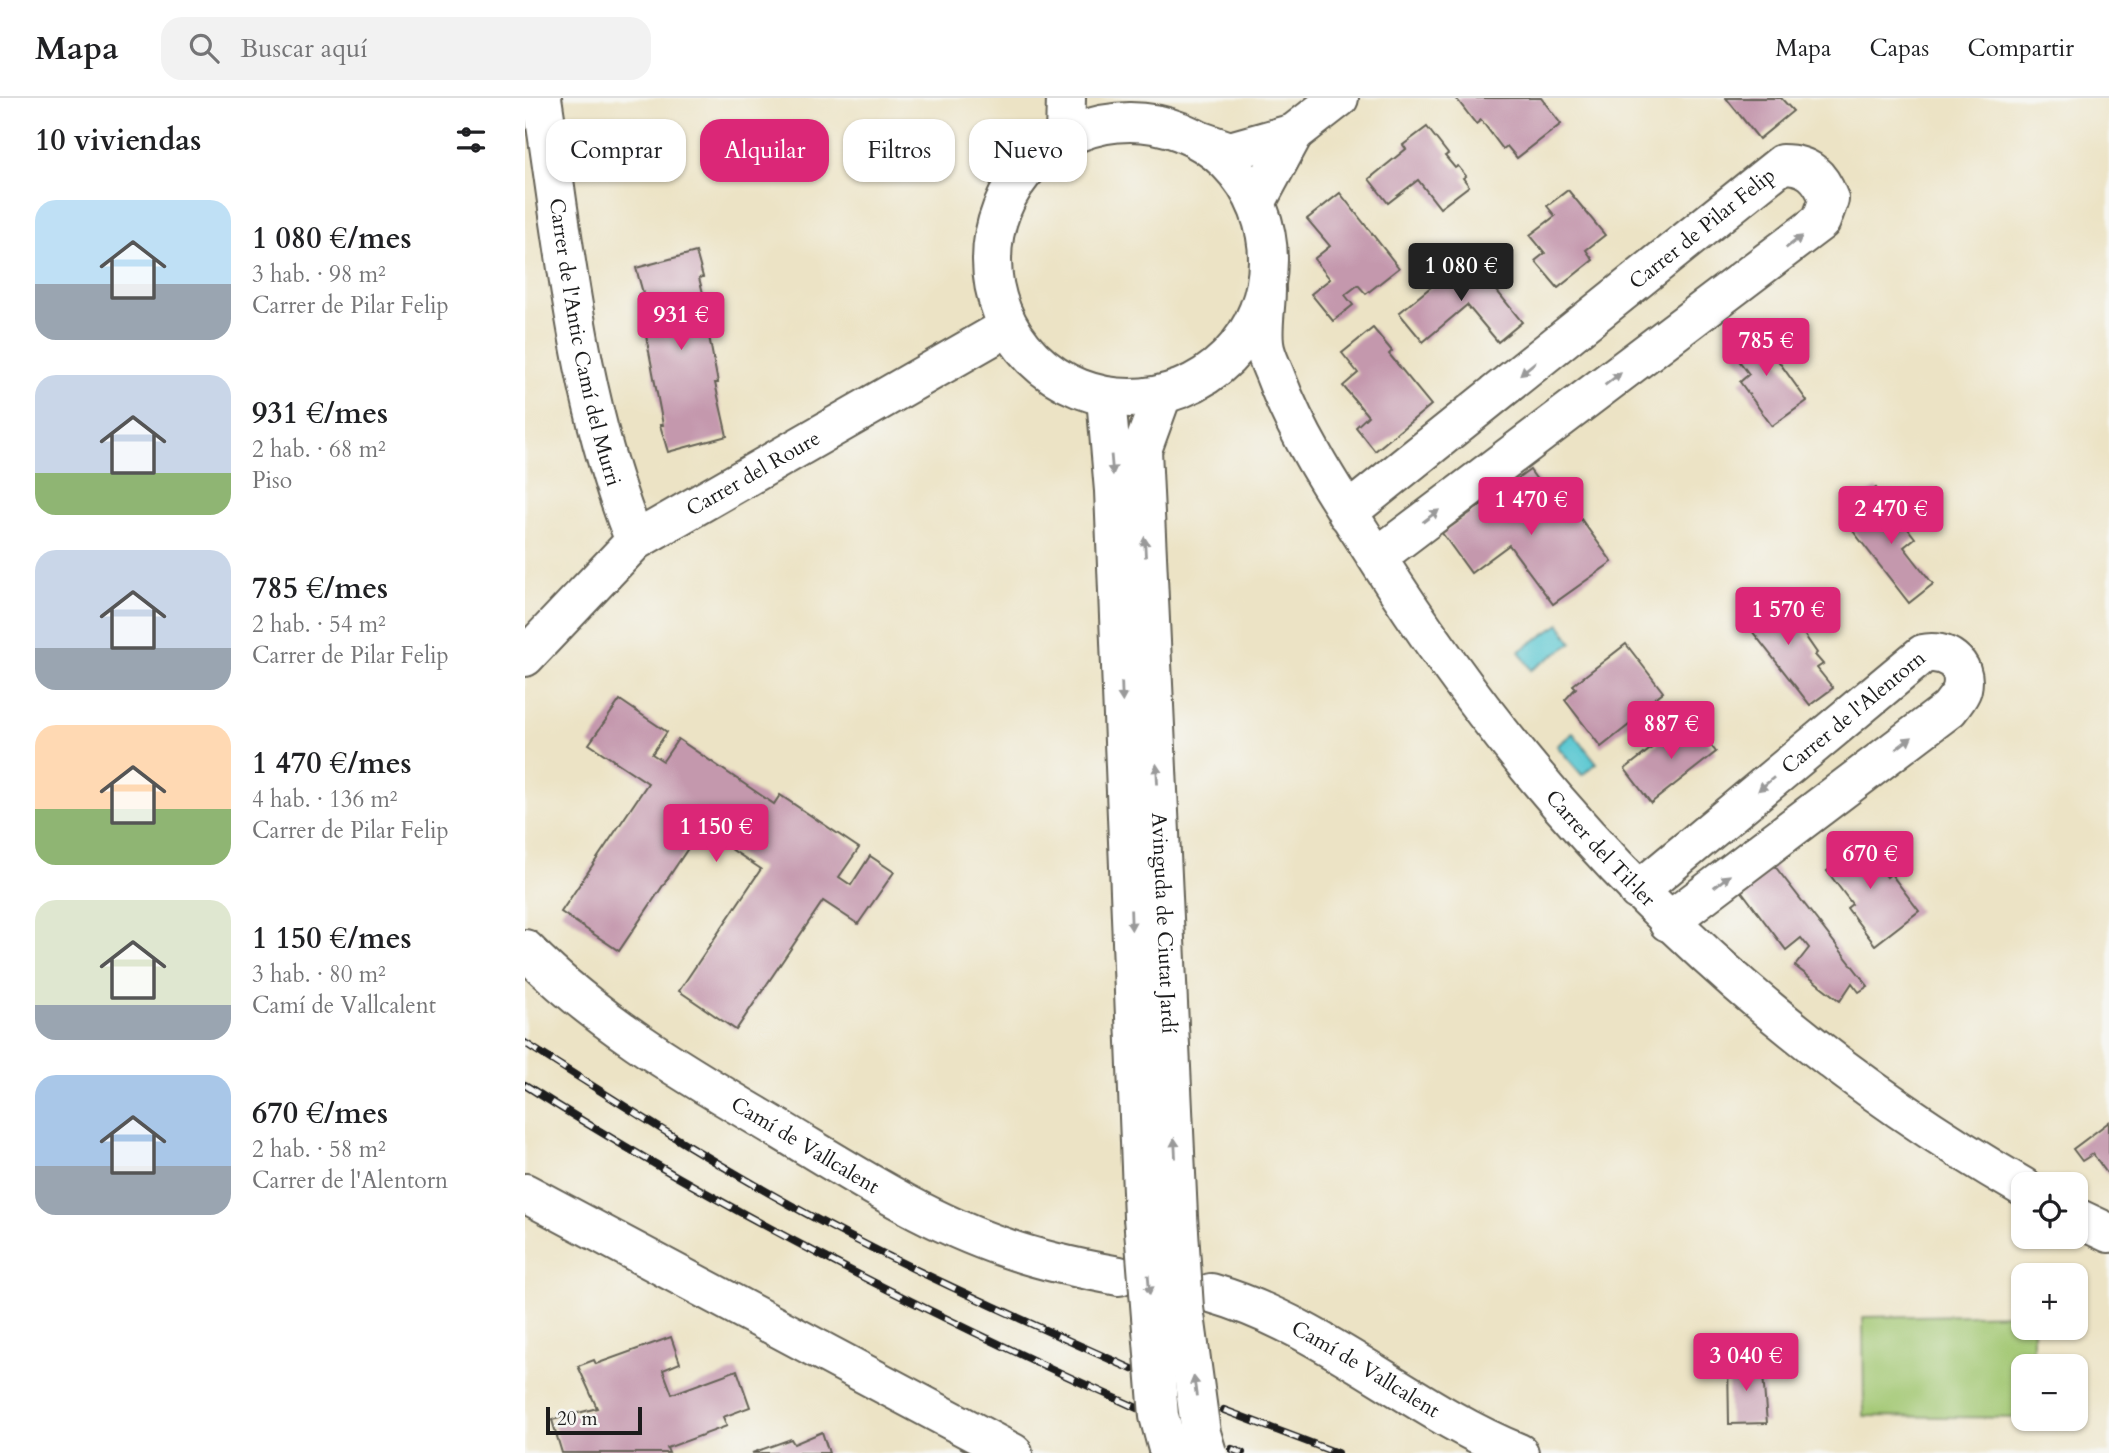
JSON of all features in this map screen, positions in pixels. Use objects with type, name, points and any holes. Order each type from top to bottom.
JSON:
[{"type":"street","name":"Carrer de l'Antic Camí del Murri","points":[[542,98],[595,414],[614,488],[635,541]]},
{"type":"street","points":[[1065,119],[1066,98]]},
{"type":"street","points":[[1097,98],[1135,121]]},
{"type":"street","points":[[1087,129],[1099,125],[1135,121],[1169,127],[1230,151],[1294,133],[1339,98]]},
{"type":"street","points":[[1256,203],[1294,133]]},
{"type":"street","name":"Carrer del Til·ler","points":[[1201,141],[1233,168],[1256,203],[1268,245],[1264,345],[1287,407],[1347,513],[1400,596],[1525,762],[1638,891],[1735,983],[1913,1122],[2011,1180]]},
{"type":"street","name":"Carrer de Pilar Felip","points":[[1347,513],[1782,164],[1811,170],[1823,185],[1829,199],[1821,221],[1377,557]]},
{"type":"street","points":[[1017,182],[1004,200],[992,242],[993,286],[1008,327],[1033,360],[1067,384],[1106,397],[1134,399],[1163,395],[1206,377],[1234,353],[1247,333],[1266,289]]},
{"type":"street","name":"Carrer del Roure","points":[[525,657],[635,541],[1008,327]]},
{"type":"street","name":"Carrer del Til·ler","points":[[1206,377],[1249,384],[1287,407]]},
{"type":"street","name":"Avinguda de Ciutat Jardí","points":[[1163,395],[1142,450],[1161,1217],[1159,1416],[1168,1453]]},
{"type":"street","name":"Avinguda de Ciutat Jardí","points":[[1106,397],[1161,1217],[1184,1308],[1201,1433],[1207,1453]]},
{"type":"street","name":"Carrer de l'Alentorn","points":[[1638,891],[1923,654],[1935,651],[1945,654],[1959,666],[1963,679],[1961,692],[1949,709],[1668,922]]},
{"type":"street","name":"Camí de Vallcalent","points":[[525,949],[554,979],[633,1039],[901,1199],[1006,1248],[1119,1276]]},
{"type":"street","points":[[525,1193],[590,1231],[807,1342],[956,1425],[1013,1453]]},
{"type":"street","points":[[2088,1223],[2109,1233]]},
{"type":"street","name":"Camí de Vallcalent","points":[[1211,1293],[1234,1300],[1307,1333],[1352,1357],[1466,1429],[1519,1453]]},
{"type":"street","points":[[956,1425],[992,1453]]},
{"type":"green space","points":[[2011,1314],[2011,1340],[2033,1340],[2033,1354],[2011,1354],[2011,1418],[1864,1416],[1863,1317]]},
{"type":"water","points":[[1560,624],[1572,643],[1531,670],[1519,651]]},
{"type":"water","points":[[1573,733],[1597,763],[1582,775],[1557,746]]},
{"type":"building","points":[[1456,98],[1541,98],[1561,124],[1517,158],[1507,146],[1503,149],[1481,120],[1476,124]]},
{"type":"building","points":[[1726,98],[1781,98],[1793,111],[1759,139]]},
{"type":"building","points":[[1427,127],[1448,154],[1445,156],[1466,176],[1463,178],[1469,186],[1440,208],[1418,180],[1388,203],[1369,179],[1406,149],[1403,145]]},
{"type":"building","points":[[1568,190],[1605,235],[1586,250],[1593,260],[1558,288],[1535,261],[1545,253],[1530,235],[1555,216],[1547,206]]},
{"type":"building","points":[[1340,193],[1399,268],[1366,294],[1358,285],[1345,295],[1353,305],[1333,321],[1311,294],[1330,279],[1314,259],[1330,246],[1307,219]]},
{"type":"building","points":[[696,252],[703,277],[699,278],[706,304],[703,305],[718,383],[715,383],[727,436],[668,452],[660,425],[663,425],[643,320],[646,319],[639,294],[643,293],[636,268]]},
{"type":"building","points":[[1469,256],[1522,322],[1498,342],[1467,305],[1423,342],[1399,313]]},
{"type":"building","points":[[1754,327],[1807,401],[1772,426],[1740,382],[1749,374],[1728,346]]},
{"type":"building","points":[[1373,328],[1392,351],[1389,354],[1431,405],[1375,451],[1356,427],[1368,416],[1343,386],[1358,373],[1342,353]]},
{"type":"building","points":[[1530,470],[1555,505],[1565,497],[1612,562],[1553,604],[1509,545],[1471,573],[1442,533]]},
{"type":"building","points":[[1876,488],[1915,538],[1904,547],[1933,584],[1909,603],[1853,531],[1870,519],[1857,502]]},
{"type":"building","points":[[1775,592],[1817,653],[1815,655],[1823,664],[1817,668],[1833,688],[1810,705],[1741,617]]},
{"type":"building","points":[[1626,644],[1663,692],[1636,713],[1639,717],[1601,747],[1565,700],[1576,688],[1573,685]]},
{"type":"building","points":[[620,700],[667,732],[652,754],[663,761],[678,739],[774,804],[780,795],[859,848],[839,877],[851,885],[870,856],[894,872],[858,924],[823,901],[736,1030],[679,991],[761,869],[701,829],[619,951],[561,912],[648,783],[589,744]]},
{"type":"building","points":[[1690,718],[1716,752],[1651,803],[1625,769]]},
{"type":"building","points":[[1853,833],[1887,877],[1891,874],[1919,911],[1875,945],[1847,908],[1852,904],[1827,871],[1841,861],[1832,849]]},
{"type":"building","points":[[1774,865],[1868,986],[1859,992],[1852,983],[1840,1001],[1795,966],[1809,948],[1801,938],[1786,950],[1740,889]]},
{"type":"building","points":[[2109,1122],[2109,1176],[2093,1154],[2082,1161],[2073,1149]]},
{"type":"building","points":[[671,1337],[680,1363],[663,1370],[672,1394],[737,1370],[750,1407],[723,1417],[727,1426],[667,1448],[669,1453],[562,1453],[552,1420],[597,1408],[578,1366],[594,1360],[596,1364]]},
{"type":"building","points":[[1728,1361],[1762,1363],[1767,1423],[1729,1424]]},
{"type":"building","points":[[822,1432],[829,1453],[752,1453],[791,1439],[794,1444]]},
{"type":"railway","points":[[525,1043],[708,1157],[820,1221],[935,1279],[1132,1369]]},
{"type":"railway","points":[[525,1085],[749,1217],[902,1297],[1137,1408]]},
{"type":"railway","points":[[1224,1410],[1337,1453]]},
{"type":"railway","points":[[1232,1449],[1242,1453]]}]
